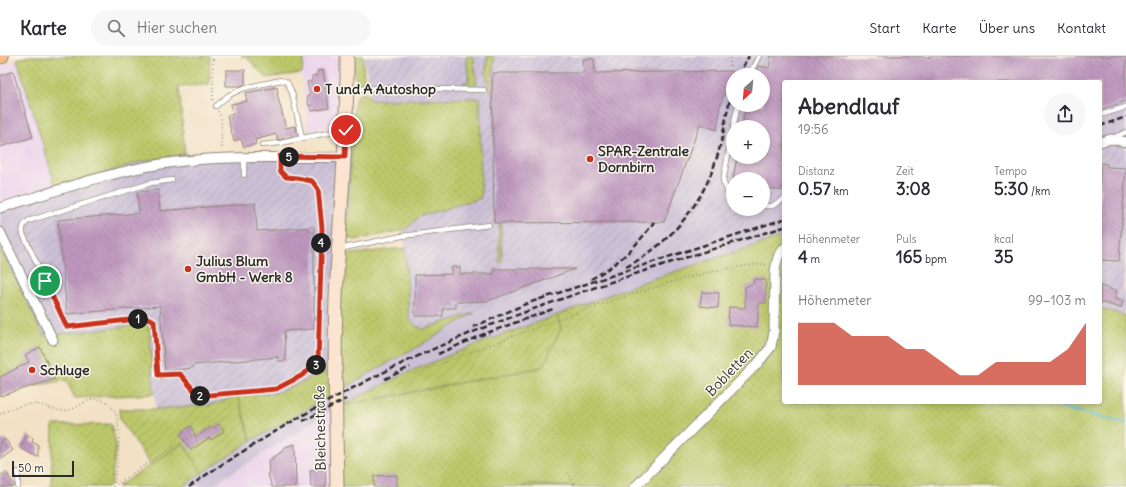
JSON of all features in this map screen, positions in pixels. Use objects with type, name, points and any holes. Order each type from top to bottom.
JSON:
[{"type":"main road","name":"Bleichestraße","points":[[337,487],[335,371],[336,298],[345,157],[347,56]]},
{"type":"street","points":[[1102,141],[1111,139],[1126,142]]},
{"type":"street","points":[[0,208],[113,174],[154,165],[222,157],[345,157]]},
{"type":"street","points":[[0,232],[2,244],[53,340]]},
{"type":"street","name":"Bobletten","points":[[635,487],[758,363],[771,347],[774,331],[775,270],[778,257],[782,251]]},
{"type":"lane","points":[[753,68],[759,56]]},
{"type":"lane","points":[[216,106],[229,95],[244,88],[281,80],[287,82],[292,93],[302,138]]},
{"type":"lane","points":[[347,89],[392,88],[484,90]]},
{"type":"lane","points":[[1102,114],[1126,107]]},
{"type":"lane","points":[[262,146],[346,130]]},
{"type":"lane","points":[[1111,139],[1126,132]]},
{"type":"lane","points":[[172,180],[151,183],[28,221],[24,224],[22,228],[23,234],[67,327],[146,318],[151,319],[154,321],[155,326],[158,375],[180,374],[199,396],[276,389],[301,376],[318,363],[322,228],[318,189],[312,181],[286,177],[280,171],[280,156]]},
{"type":"lane","points":[[244,157],[244,175]]},
{"type":"lane","points":[[726,164],[723,181],[726,188]]},
{"type":"lane","points":[[770,206],[782,200]]},
{"type":"lane","points":[[339,249],[402,236],[489,225]]},
{"type":"lane","points":[[18,472],[18,487]]},
{"type":"path","points":[[730,56],[730,68]]},
{"type":"path","points":[[415,374],[450,359],[564,316],[649,288],[738,268],[776,264]]},
{"type":"path","points":[[0,414],[23,405],[35,404],[62,411],[72,410],[93,399],[104,401],[109,404],[116,415],[120,447],[113,487]]},
{"type":"path","points":[[113,487],[142,466],[202,429],[226,418]]},
{"type":"path","points":[[568,472],[576,487]]},
{"type":"shaded area","points":[[304,56],[338,56],[339,126],[308,132],[302,72]]},
{"type":"shaded area","points":[[364,56],[1126,56],[1126,112],[1102,120],[1102,80],[782,80],[782,215],[775,219],[423,329],[416,326],[409,319],[404,230],[409,227],[418,217],[481,198],[480,98],[370,100]]},
{"type":"shaded area","points":[[17,59],[56,188],[0,207],[0,65]]},
{"type":"shaded area","points":[[1126,112],[1126,127],[1102,135],[1102,120]]},
{"type":"shaded area","points":[[1126,127],[1126,237],[1123,292],[1126,294],[1126,305],[1124,315],[1102,309],[1102,135]]},
{"type":"shaded area","points":[[351,153],[346,233],[342,255],[336,368],[277,393],[238,396],[211,405],[156,409],[149,324],[44,336],[0,247],[0,207],[140,162],[185,154]]},
{"type":"shaded area","points":[[782,215],[782,237],[637,284],[470,347],[339,406],[210,487],[182,487],[251,441],[337,391],[414,349],[474,313],[775,219]]},
{"type":"shaded area","points":[[339,406],[341,487],[210,487],[235,472]]},
{"type":"green space","points":[[29,56],[210,56],[209,85],[179,86],[185,154],[140,162],[56,188],[17,59]]},
{"type":"green space","points":[[245,56],[304,56],[302,73],[266,78]]},
{"type":"green space","points":[[354,56],[363,56],[364,85],[357,81],[355,77]]},
{"type":"green space","points":[[466,56],[473,56],[477,84],[475,85],[464,85],[463,83],[469,82]]},
{"type":"green space","points":[[487,56],[494,56],[493,95],[491,93],[486,74]]},
{"type":"green space","points":[[363,93],[368,95],[370,100],[480,98],[481,198],[418,217],[409,227],[404,230],[356,240],[349,238],[346,233],[354,104],[356,96]]},
{"type":"green space","points":[[499,223],[501,223],[502,262],[499,262]]},
{"type":"green space","points":[[782,237],[782,404],[1102,404],[1102,309],[1126,316],[1126,487],[341,487],[339,406],[543,367],[561,328],[557,315],[637,284]]},
{"type":"green space","points":[[0,247],[44,336],[149,324],[154,394],[75,398],[66,380],[0,393]]},
{"type":"green space","points":[[405,248],[409,319],[416,326],[423,329],[474,313],[414,349],[251,441],[238,396],[277,393],[336,368],[342,255]]},
{"type":"green space","points":[[557,315],[561,328],[543,367],[339,406],[411,371],[470,347]]},
{"type":"green space","points":[[238,396],[251,441],[202,473],[183,443],[151,465],[120,420],[119,409],[156,409],[211,405]]},
{"type":"green space","points":[[111,424],[116,445],[111,484],[107,487],[51,487],[53,425]]},
{"type":"green space","points":[[183,443],[202,473],[182,487],[117,487]]},
{"type":"green space","points":[[528,484],[575,487],[521,487]]},
{"type":"building","points":[[771,56],[916,56],[929,58],[929,56],[1126,57],[1126,101],[1102,109],[1102,80],[782,80],[782,191],[770,188],[770,172],[734,172],[736,164],[770,164],[770,120],[743,120],[745,112],[770,112],[769,68]]},
{"type":"building","name":"SPAR-Zentrale Dornbirn","points":[[583,59],[594,59],[595,73],[726,71],[726,90],[719,109],[717,130],[700,124],[664,222],[494,223],[492,73],[584,73]]},
{"type":"building","points":[[758,66],[769,68],[758,68]]},
{"type":"building","points":[[226,70],[245,70],[245,84],[239,86],[226,86]]},
{"type":"building","name":"T und A Autoshop","points":[[323,70],[329,108],[312,111],[311,105],[309,106],[307,96],[310,96],[307,82],[312,81],[312,76],[317,75],[317,71]]},
{"type":"building","points":[[13,71],[33,137],[0,147],[0,76]]},
{"type":"building","points":[[277,87],[277,94],[286,128],[295,126],[297,135],[278,140],[276,134],[255,140],[256,144],[244,147],[241,139],[234,141],[227,116],[233,114],[231,104],[247,101],[245,93]]},
{"type":"building","points":[[1102,163],[1107,164],[1107,167],[1126,168],[1119,261],[1102,260]]},
{"type":"building","name":"Julius Blum GmbH - Werk 8","points":[[158,190],[160,211],[255,203],[257,231],[314,227],[314,329],[284,331],[286,361],[278,361],[278,357],[193,365],[193,368],[165,371],[160,306],[67,314],[58,220],[139,213],[137,192]]},
{"type":"building","points":[[452,267],[460,267],[460,274],[494,274],[494,269],[575,269],[488,301],[456,302],[456,308],[443,308],[443,316],[415,316],[415,275],[452,274]]},
{"type":"building","points":[[754,279],[766,280],[766,303],[759,303],[757,327],[728,325],[729,307],[745,308],[745,287],[754,283]]},
{"type":"building","points":[[1102,287],[1117,291],[1115,299],[1123,301],[1121,308],[1102,303]]},
{"type":"building","points":[[702,292],[719,293],[718,308],[700,306]]},
{"type":"building","name":"Schluge","points":[[40,347],[55,379],[0,396],[0,377],[29,362],[25,355]]},
{"type":"building","points":[[220,424],[224,431],[211,440],[209,438],[191,450],[180,434],[183,433],[182,431],[191,426],[196,437],[210,428]]},
{"type":"building","points":[[27,435],[33,438],[32,442],[38,445],[38,457],[20,448]]},
{"type":"building","points":[[5,439],[13,450],[0,460],[0,442]]},
{"type":"building","points":[[295,444],[296,487],[272,487],[268,474],[270,474],[269,461],[285,449],[285,447]]},
{"type":"building","points":[[325,469],[326,487],[311,487],[310,470]]},
{"type":"building","points":[[6,472],[14,484],[14,487],[0,487],[0,476]]},
{"type":"building","points":[[397,475],[397,487],[374,487],[374,476]]},
{"type":"waterway","points":[[1047,404],[1126,423]]},
{"type":"railway","points":[[742,68],[749,56]]},
{"type":"railway","points":[[626,267],[658,246],[672,233],[696,203],[713,168],[721,142],[727,112]]},
{"type":"railway","points":[[1102,125],[1126,117]]},
{"type":"railway","points":[[473,327],[528,303],[782,220]]},
{"type":"railway","points":[[591,279],[609,268],[626,254],[641,239],[654,222]]},
{"type":"railway","points":[[189,487],[218,467],[304,415],[362,383],[422,354],[520,314],[670,263],[782,228]]},
{"type":"railway","points":[[438,354],[484,334],[553,309]]},
{"type":"railway","points":[[385,379],[410,367]]},
{"type":"railway","points":[[303,421],[346,399]]},
{"type":"place","name":"T und A Autoshop","points":[[317,89]]},
{"type":"place","name":"SPAR-Zentrale Dornbirn","points":[[590,159]]},
{"type":"place","name":"Julius Blum GmbH - Werk 8","points":[[188,269]]},
{"type":"place","name":"Schluge","points":[[32,370]]},
{"type":"route","points":[[45,281],[67,327],[146,318],[154,321],[158,375],[180,374],[199,396],[276,389],[301,376],[318,363],[322,228],[318,189],[312,181],[286,177],[280,171],[280,156],[328,158],[345,157],[346,130]]}]
